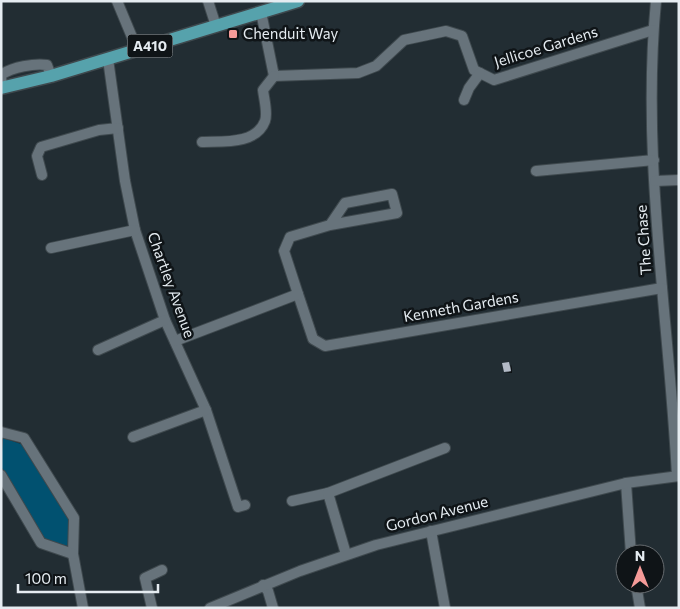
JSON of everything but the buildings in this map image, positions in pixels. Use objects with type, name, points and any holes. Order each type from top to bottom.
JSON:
[{"type":"main road","name":"A410","points":[[2,88],[51,76],[298,1]]},
{"type":"street","points":[[118,1],[137,50]]},
{"type":"street","points":[[208,1],[216,26]]},
{"type":"street","name":"The Chase","points":[[656,1],[651,92],[654,160],[662,288],[678,476]]},
{"type":"street","points":[[202,142],[236,140],[256,134],[266,120],[263,90],[274,76],[261,12]]},
{"type":"street","name":"Jellicoe Gardens","points":[[274,76],[358,73],[376,66],[404,40],[446,31],[462,36],[474,70],[494,80],[653,30]]},
{"type":"street","name":"Chartley Avenue","points":[[108,58],[135,230],[165,320],[206,410],[238,506],[244,505]]},
{"type":"street","points":[[464,100],[469,88],[480,73]]},
{"type":"street","points":[[42,175],[36,156],[40,147],[99,130],[118,128]]},
{"type":"street","points":[[536,172],[654,160]]},
{"type":"street","points":[[655,181],[679,180]]},
{"type":"street","points":[[392,194],[397,213],[330,225],[345,203],[392,194]]},
{"type":"street","name":"Kenneth Gardens","points":[[330,225],[290,237],[284,251],[313,339],[325,346],[662,288]]},
{"type":"street","points":[[52,248],[135,230]]},
{"type":"street","points":[[175,341],[298,294]]},
{"type":"street","points":[[98,350],[165,320]]},
{"type":"street","points":[[133,437],[206,410]]},
{"type":"street","points":[[1,432],[24,438],[74,518],[73,554],[83,608]]},
{"type":"street","points":[[292,501],[328,493],[445,448]]},
{"type":"street","points":[[1,475],[41,544],[73,554]]},
{"type":"street","name":"Gordon Avenue","points":[[210,608],[263,585],[346,554],[626,482],[678,476]]},
{"type":"street","points":[[626,482],[630,544]]},
{"type":"street","points":[[328,493],[346,554]]},
{"type":"street","points":[[431,532],[445,608]]},
{"type":"street","points":[[152,608],[145,578],[162,570]]},
{"type":"street","points":[[263,585],[268,591],[273,608]]},
{"type":"street","points":[[638,594],[640,608]]},
{"type":"shaded area","points":[[3,438],[27,446],[68,517],[68,546],[43,541],[1,466]]},
{"type":"place","name":"Chenduit Way","points":[[233,34]]}]
